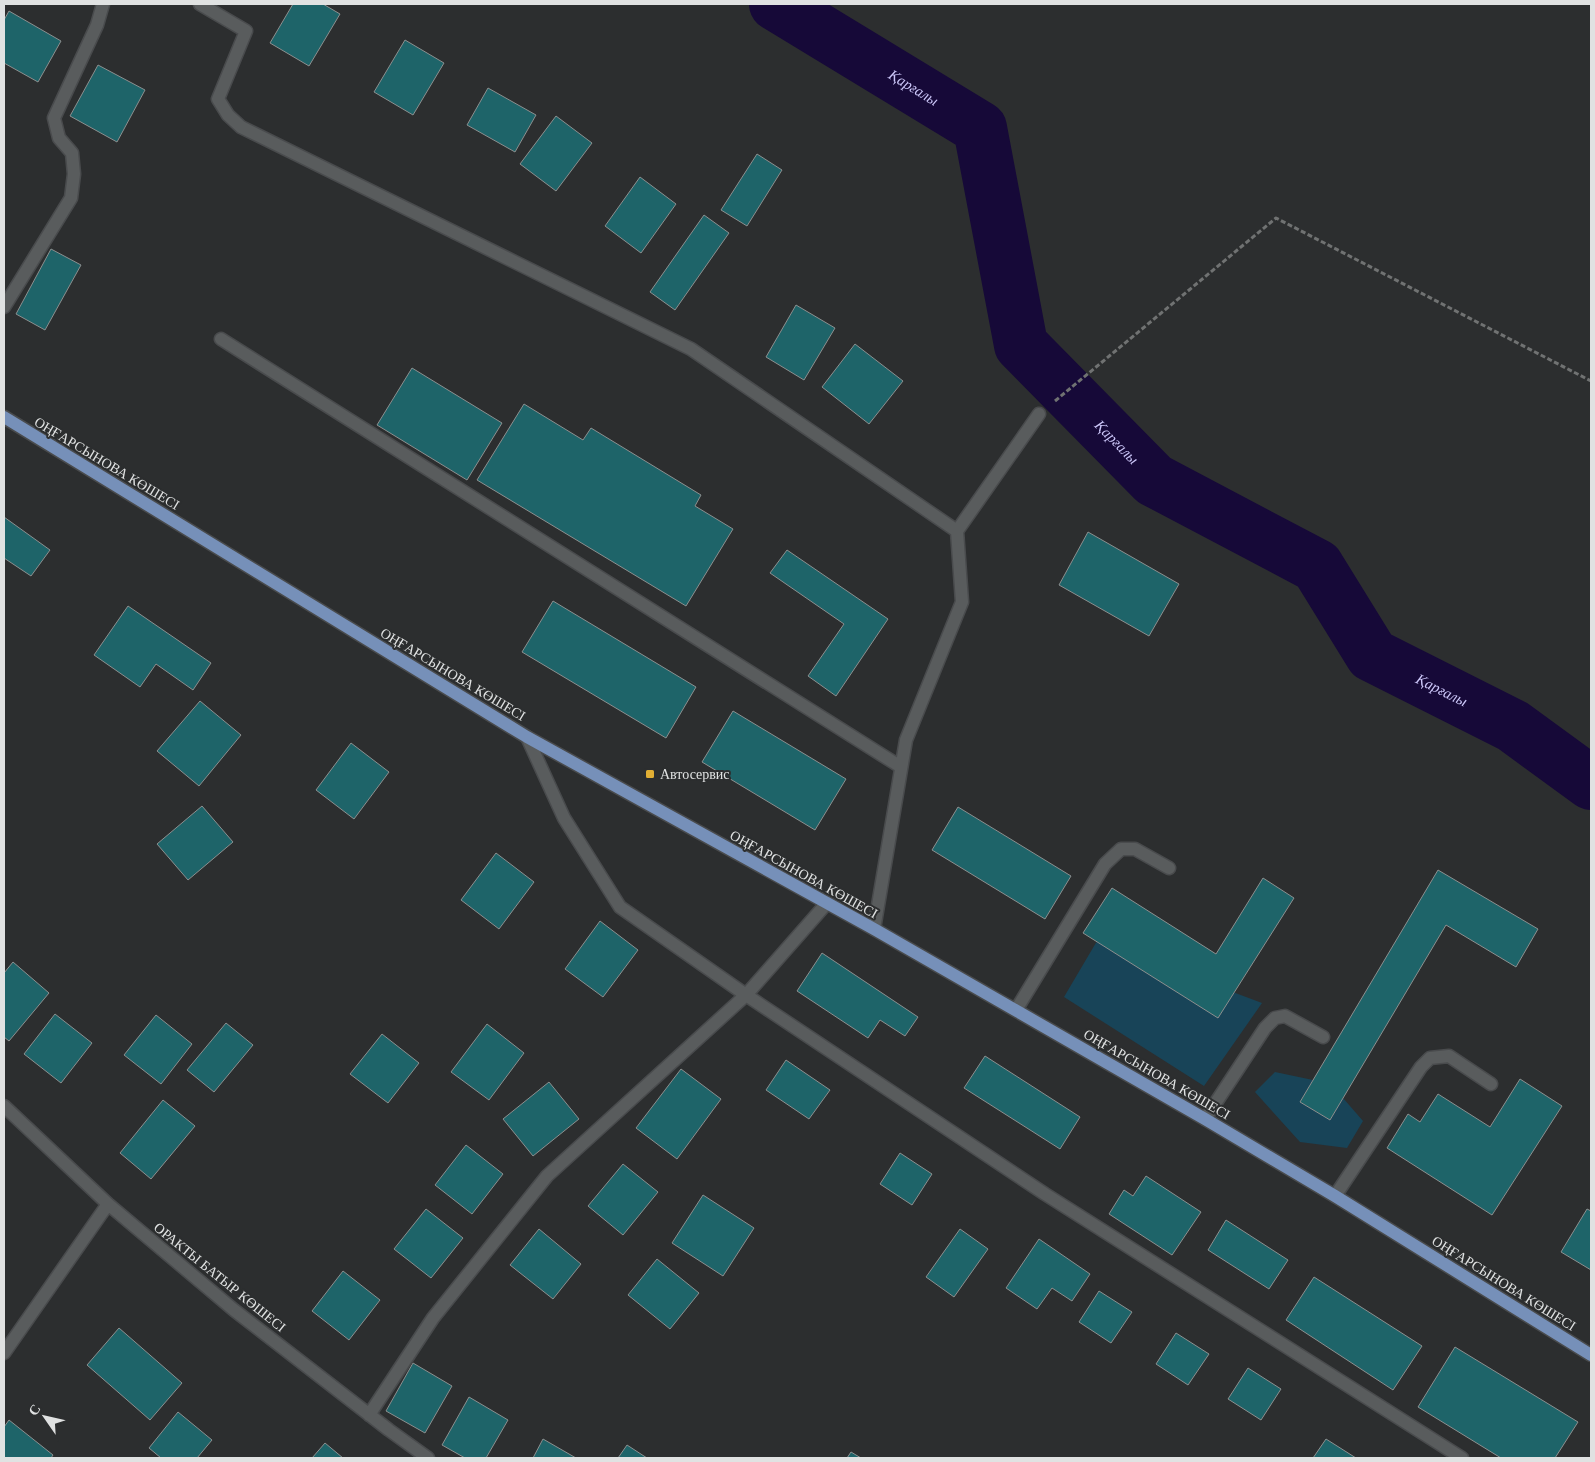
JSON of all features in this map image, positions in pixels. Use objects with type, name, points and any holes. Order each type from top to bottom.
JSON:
[{"type":"main road","name":"ОҢҒАРСЫНОВА КӨШЕСІ","points":[[4,417],[527,737],[874,929],[1205,1119],[1335,1196],[1591,1355]]},
{"type":"street","points":[[4,307],[71,198],[74,174],[72,153],[58,138],[54,118],[97,26],[103,4]]},
{"type":"street","points":[[200,4],[246,31],[218,99],[228,115],[241,127],[691,349],[956,530]]},
{"type":"street","points":[[220,339],[901,767]]},
{"type":"street","points":[[874,929],[906,740],[962,602],[956,530],[1040,414]]},
{"type":"street","points":[[527,737],[564,818],[620,907],[746,995],[1045,1194],[1462,1458]]},
{"type":"street","points":[[1016,1010],[1105,864],[1121,849],[1135,849],[1169,868]]},
{"type":"street","points":[[369,1415],[432,1318],[547,1176],[746,995],[827,903]]},
{"type":"street","points":[[1205,1119],[1266,1028],[1275,1018],[1285,1016],[1324,1037]]},
{"type":"street","points":[[1335,1196],[1421,1067],[1430,1058],[1449,1056],[1491,1084]]},
{"type":"street","name":"ОРАКТЫ БАТЫР КӨШЕСІ","points":[[4,1106],[108,1204],[234,1310],[369,1415],[428,1458]]},
{"type":"street","points":[[4,1353],[108,1204]]},
{"type":"path","points":[[1040,414],[1276,218],[1591,381]]},
{"type":"shaded area","points":[[1097,941],[1262,1003],[1204,1086],[1064,997]]},
{"type":"shaded area","points":[[1275,1072],[1313,1080],[1300,1102],[1330,1120],[1343,1098],[1363,1121],[1347,1148],[1300,1142],[1255,1092]]},
{"type":"building","points":[[293,4],[323,4],[340,14],[309,66],[270,43]]},
{"type":"building","points":[[9,11],[61,41],[38,82],[4,63],[4,20]]},
{"type":"building","points":[[405,40],[444,63],[413,115],[374,92]]},
{"type":"building","points":[[98,65],[145,90],[117,142],[70,116]]},
{"type":"building","points":[[488,88],[536,115],[515,152],[467,125]]},
{"type":"building","points":[[556,116],[592,143],[556,191],[520,164]]},
{"type":"building","points":[[757,154],[782,170],[747,226],[721,210]]},
{"type":"building","points":[[640,177],[676,204],[641,253],[605,226]]},
{"type":"building","points":[[704,215],[729,233],[675,310],[650,292]]},
{"type":"building","points":[[51,249],[81,265],[45,330],[16,314]]},
{"type":"building","points":[[796,305],[835,328],[804,380],[766,357]]},
{"type":"building","points":[[855,344],[903,381],[869,424],[822,387]]},
{"type":"building","points":[[412,368],[502,423],[467,480],[377,425]]},
{"type":"building","points":[[524,404],[583,440],[591,428],[701,495],[695,506],[733,529],[686,606],[477,480]]},
{"type":"building","points":[[4,517],[50,550],[31,576],[4,558]]},
{"type":"building","points":[[1088,532],[1179,584],[1149,636],[1059,585]]},
{"type":"building","points":[[787,550],[888,619],[836,696],[808,676],[844,624],[770,573]]},
{"type":"building","points":[[553,601],[696,687],[666,738],[522,652]]},
{"type":"building","points":[[128,606],[211,663],[193,690],[156,664],[140,687],[94,655]]},
{"type":"building","points":[[200,701],[241,735],[199,786],[157,751]]},
{"type":"building","points":[[733,711],[846,779],[815,830],[702,762]]},
{"type":"building","points":[[351,743],[389,772],[354,819],[316,790]]},
{"type":"building","points":[[202,806],[233,842],[188,880],[157,844]]},
{"type":"building","points":[[958,807],[1071,876],[1045,919],[932,850]]},
{"type":"building","points":[[496,853],[534,882],[499,929],[461,900]]},
{"type":"building","points":[[1438,870],[1538,929],[1516,967],[1446,925],[1330,1120],[1300,1102]]},
{"type":"building","points":[[1263,878],[1294,898],[1218,1018],[1083,933],[1112,888],[1216,954]]},
{"type":"building","points":[[600,921],[638,950],[603,997],[565,969]]},
{"type":"building","points":[[822,953],[918,1017],[905,1036],[880,1020],[868,1038],[797,991]]},
{"type":"building","points":[[13,962],[49,993],[9,1041],[4,1037],[4,973]]},
{"type":"building","points":[[55,1014],[92,1043],[61,1083],[24,1054]]},
{"type":"building","points":[[156,1015],[192,1044],[161,1084],[124,1055]]},
{"type":"building","points":[[226,1023],[253,1045],[214,1092],[187,1070]]},
{"type":"building","points":[[487,1024],[524,1053],[489,1100],[451,1072]]},
{"type":"building","points":[[382,1034],[419,1063],[388,1103],[350,1074]]},
{"type":"building","points":[[985,1056],[1080,1117],[1060,1149],[964,1088]]},
{"type":"building","points":[[786,1060],[830,1090],[809,1119],[766,1090]]},
{"type":"building","points":[[681,1069],[721,1099],[677,1159],[636,1128]]},
{"type":"building","points":[[1520,1079],[1562,1106],[1492,1215],[1387,1148],[1408,1114],[1420,1122],[1438,1094],[1490,1127]]},
{"type":"building","points":[[549,1082],[579,1119],[533,1156],[503,1119]]},
{"type":"building","points":[[163,1100],[195,1126],[151,1179],[120,1153]]},
{"type":"building","points":[[466,1145],[503,1174],[472,1214],[435,1185]]},
{"type":"building","points":[[900,1153],[932,1174],[912,1205],[880,1184]]},
{"type":"building","points":[[623,1164],[658,1192],[623,1235],[588,1206]]},
{"type":"building","points":[[1146,1176],[1201,1212],[1172,1255],[1109,1214],[1124,1190],[1133,1196]]},
{"type":"building","points":[[703,1195],[754,1228],[723,1276],[672,1243]]},
{"type":"building","points":[[426,1209],[463,1238],[431,1278],[394,1249]]},
{"type":"building","points":[[1587,1209],[1591,1211],[1591,1270],[1561,1252]]},
{"type":"building","points":[[1226,1220],[1288,1260],[1269,1289],[1208,1250]]},
{"type":"building","points":[[539,1229],[581,1264],[553,1299],[510,1265]]},
{"type":"building","points":[[960,1229],[988,1249],[954,1297],[926,1277]]},
{"type":"building","points":[[1039,1239],[1090,1274],[1072,1301],[1052,1288],[1037,1309],[1006,1288]]},
{"type":"building","points":[[657,1259],[699,1293],[670,1329],[628,1295]]},
{"type":"building","points":[[343,1271],[380,1300],[349,1340],[312,1311]]},
{"type":"building","points":[[1314,1277],[1422,1346],[1393,1390],[1286,1320]]},
{"type":"building","points":[[1099,1291],[1132,1312],[1111,1343],[1079,1322]]},
{"type":"building","points":[[119,1328],[182,1383],[150,1420],[87,1365]]},
{"type":"building","points":[[1176,1333],[1209,1354],[1188,1385],[1156,1364]]},
{"type":"building","points":[[1455,1347],[1578,1422],[1555,1458],[1501,1458],[1418,1407]]},
{"type":"building","points":[[413,1363],[452,1386],[425,1433],[386,1411]]},
{"type":"building","points":[[1248,1368],[1281,1389],[1261,1420],[1228,1399]]},
{"type":"building","points":[[469,1397],[508,1420],[486,1458],[465,1458],[442,1445]]},
{"type":"building","points":[[178,1412],[212,1440],[197,1458],[161,1458],[149,1448]]},
{"type":"building","points":[[9,1420],[53,1455],[51,1458],[4,1458],[4,1427]]},
{"type":"building","points":[[543,1439],[576,1458],[533,1458]]},
{"type":"building","points":[[1326,1439],[1356,1458],[1313,1458]]},
{"type":"building","points":[[325,1443],[343,1458],[312,1458]]},
{"type":"building","points":[[627,1445],[647,1458],[618,1458]]},
{"type":"building","points":[[851,1452],[861,1458],[847,1458]]},
{"type":"waterway","name":"Қарғалы","points":[[776,4],[980,128],[1021,345],[1154,480],[1317,566],[1372,655],[1513,726],[1591,783]]},
{"type":"place","name":"Автосервис","points":[[650,774]]}]
